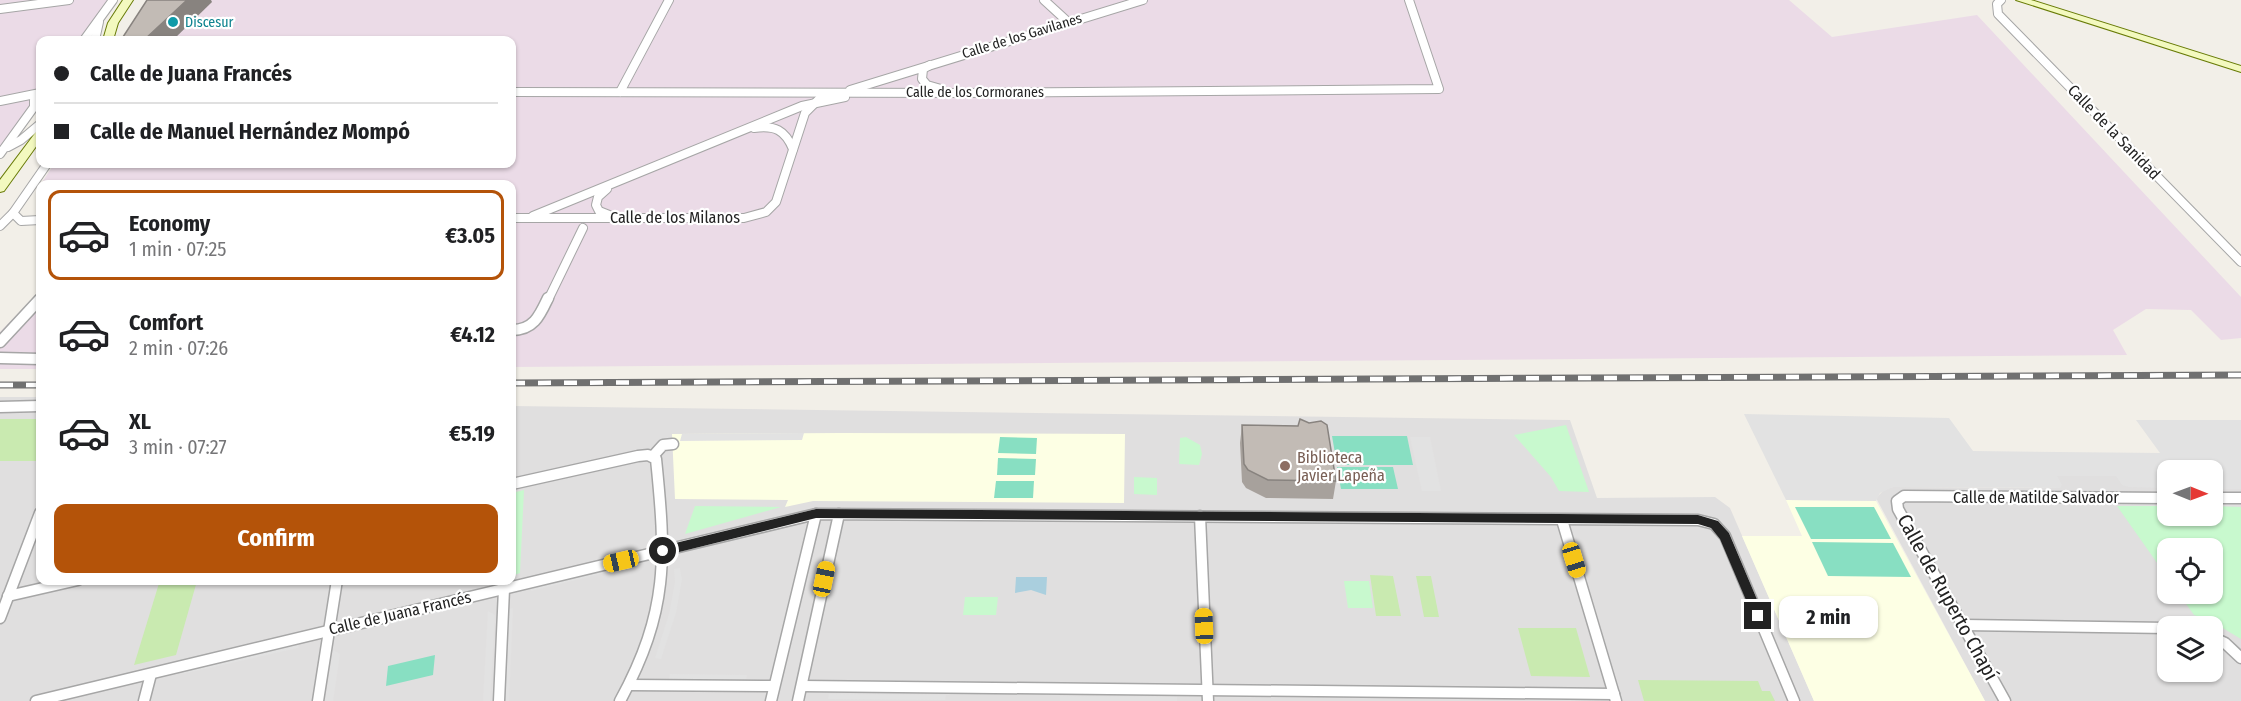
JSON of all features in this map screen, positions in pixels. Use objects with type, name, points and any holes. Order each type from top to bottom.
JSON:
[{"type":"street","points":[[0,9],[69,0]]},
{"type":"street","points":[[87,36],[113,0]]},
{"type":"street","points":[[104,36],[128,0]]},
{"type":"street","points":[[620,92],[669,0]]},
{"type":"street","points":[[1044,0],[1068,22]]},
{"type":"street","name":"Calle de los Gavilanes","points":[[528,218],[743,130],[803,109],[821,97],[1143,0]]},
{"type":"street","name":"Calle de los Cormoranes","points":[[516,92],[967,93],[1439,89],[1409,0]]},
{"type":"street","name":"Calle de la Sanidad","points":[[2001,0],[1997,4],[1998,14],[2241,262]]},
{"type":"street","points":[[2021,0],[2241,69]]},
{"type":"street","points":[[2048,0],[2241,60]]},
{"type":"street","points":[[96,36],[99,20]]},
{"type":"street","points":[[109,36],[113,23]]},
{"type":"street","points":[[936,62],[923,69],[921,73],[927,85],[967,93]]},
{"type":"street","points":[[769,93],[791,98],[803,109]]},
{"type":"street","name":"Calle de los Gavilanes","points":[[813,103],[866,93]]},
{"type":"street","points":[[0,101],[36,96]]},
{"type":"street","points":[[2,151],[36,103]]},
{"type":"street","name":"Calle de los Milanos","points":[[516,218],[744,218],[759,215],[770,209],[776,202],[803,109]]},
{"type":"street","points":[[2,151],[21,140],[36,127]]},
{"type":"street","name":"Calle de los Gavilanes","points":[[743,130],[760,127],[783,130],[788,134],[793,149]]},
{"type":"street","points":[[0,189],[36,142]]},
{"type":"street","points":[[0,226],[13,213],[44,168]]},
{"type":"street","name":"Calle de los Gavilanes","points":[[620,218],[600,214],[594,204],[603,192],[628,177]]},
{"type":"street","points":[[13,213],[21,220],[36,220]]},
{"type":"street","points":[[516,330],[522,330],[537,321],[583,228]]},
{"type":"street","points":[[0,342],[36,303]]},
{"type":"street","points":[[0,358],[36,359]]},
{"type":"street","points":[[0,407],[36,406]]},
{"type":"street","points":[[516,483],[638,456],[653,456],[663,445],[673,444]]},
{"type":"street","points":[[620,701],[629,685],[654,623],[662,586],[663,551],[656,459],[653,456]]},
{"type":"street","name":"Calle de Matilde Salvador","points":[[1904,496],[2157,498]]},
{"type":"street","name":"Calle de Ruperto Chapí","points":[[1904,496],[1897,501],[1898,509],[2006,701]]},
{"type":"street","points":[[2223,498],[2241,498]]},
{"type":"street","points":[[771,701],[816,514]]},
{"type":"street","name":"Calle de Juana Francés","points":[[36,701],[816,514],[839,514],[1698,519],[1714,524],[1725,536],[1794,701]]},
{"type":"street","points":[[798,701],[839,514]]},
{"type":"street","points":[[1200,516],[1208,695]]},
{"type":"street","points":[[802,686],[1208,695],[1615,698],[1562,520]]},
{"type":"street","points":[[0,618],[36,523]]},
{"type":"street","points":[[8,596],[56,585]]},
{"type":"street","points":[[318,701],[336,585]]},
{"type":"street","points":[[499,701],[504,589]]},
{"type":"street","points":[[1964,625],[2157,628]]},
{"type":"street","points":[[2223,643],[2241,658]]},
{"type":"street","points":[[144,701],[151,674]]},
{"type":"street","points":[[629,685],[774,686]]},
{"type":"shaded area","points":[[0,0],[111,0],[84,36],[36,36],[36,103],[0,153]]},
{"type":"shaded area","points":[[155,0],[1789,0],[1832,37],[1977,15],[2241,297],[2241,338],[2221,340],[2191,310],[2146,309],[2113,330],[2127,355],[516,367],[516,180],[44,180],[51,168],[516,168],[516,36],[132,36]]},
{"type":"shaded area","points":[[36,295],[36,369],[0,369],[0,332]]},
{"type":"shaded area","points":[[0,397],[36,397],[36,585],[516,585],[516,406],[1570,420],[1597,498],[1715,497],[1730,508],[1814,701],[0,701]]},
{"type":"shaded area","points":[[1744,414],[1949,418],[1973,451],[2160,453],[2136,420],[2241,420],[2241,489],[2223,489],[2223,460],[2157,460],[2157,488],[2122,485],[2116,476],[2057,476],[2062,485],[2060,488],[1893,487],[1880,493],[1876,501],[1786,500]]},
{"type":"shaded area","points":[[804,433],[802,440],[680,441],[682,434]]},
{"type":"shaded area","points":[[672,434],[1125,434],[1124,503],[813,501],[785,507],[788,500],[675,499]]},
{"type":"shaded area","points":[[1410,437],[1430,437],[1441,491],[1422,491]]},
{"type":"shaded area","points":[[2056,476],[2116,476],[2157,486],[2157,526],[2223,526],[2223,489],[2241,489],[2241,701],[1985,701],[1876,498],[1885,489],[1893,487],[2059,488]]},
{"type":"shaded area","points":[[1786,500],[1876,501],[1985,701],[1814,701],[1742,536],[1802,536]]},
{"type":"shaded area","points":[[633,563],[633,566],[531,591],[531,587]]},
{"type":"shaded area","points":[[680,568],[682,579],[676,613],[661,659],[655,658],[669,614],[675,581],[674,569]]},
{"type":"shaded area","points":[[471,601],[471,605],[374,628],[374,624]]},
{"type":"shaded area","points":[[513,608],[509,701],[504,701],[508,609]]},
{"type":"shaded area","points":[[488,611],[495,615],[490,701],[483,701]]},
{"type":"shaded area","points":[[299,643],[298,648],[182,674],[184,670]]},
{"type":"shaded area","points":[[333,650],[340,654],[333,701],[325,701]]},
{"type":"shaded area","points":[[670,674],[747,675],[746,679],[669,679]]},
{"type":"shaded area","points":[[829,694],[946,695],[945,700],[828,699]]},
{"type":"shaded area","points":[[1060,696],[1177,697],[1177,701],[1060,701]]},
{"type":"green space","points":[[0,419],[36,419],[36,461],[0,461]]},
{"type":"green space","points":[[1566,425],[1589,492],[1559,491],[1551,477],[1514,435]]},
{"type":"green space","points":[[1332,436],[1407,436],[1413,465],[1337,465]]},
{"type":"green space","points":[[1000,437],[1037,438],[1036,454],[998,453]]},
{"type":"green space","points":[[1186,437],[1200,445],[1202,454],[1199,465],[1179,464],[1180,438]]},
{"type":"green space","points":[[998,458],[1036,459],[1035,475],[997,475]]},
{"type":"green space","points":[[1337,467],[1393,467],[1398,489],[1341,489]]},
{"type":"green space","points":[[1134,477],[1157,478],[1157,495],[1134,494]]},
{"type":"green space","points":[[996,481],[1034,481],[1033,498],[994,498]]},
{"type":"green space","points":[[524,490],[520,573],[516,574],[516,492]]},
{"type":"green space","points":[[695,506],[781,507],[685,534]]},
{"type":"green space","points":[[2117,506],[2157,506],[2157,526],[2223,526],[2223,506],[2241,507],[2241,639],[2223,628],[2223,616],[2197,616],[2186,604],[2223,604],[2223,538],[2157,538],[2157,563]]},
{"type":"green space","points":[[1795,507],[1874,507],[1891,539],[1811,539]]},
{"type":"green space","points":[[1812,542],[1893,543],[1911,577],[1828,576]]},
{"type":"green space","points":[[1370,575],[1393,576],[1401,616],[1376,616]]},
{"type":"green space","points":[[1416,576],[1431,576],[1439,617],[1424,617]]},
{"type":"green space","points":[[1344,581],[1369,581],[1373,608],[1348,608]]},
{"type":"green space","points":[[158,585],[196,585],[176,655],[134,665]]},
{"type":"green space","points":[[965,597],[998,597],[996,615],[963,615]]},
{"type":"green space","points":[[1518,628],[1576,628],[1590,677],[1531,676]]},
{"type":"green space","points":[[435,655],[433,675],[386,686],[388,666]]},
{"type":"green space","points":[[1638,680],[1758,681],[1762,691],[1770,691],[1775,701],[1644,701]]},
{"type":"water","points":[[1016,577],[1047,577],[1046,595],[1031,590],[1015,593]]},
{"type":"building","points":[[147,0],[187,0],[148,36],[124,36]]},
{"type":"building","name":"Biblioteca Javier Lapeña","points":[[1300,419],[1309,423],[1321,421],[1327,425],[1336,481],[1268,480],[1248,470],[1244,464],[1242,425],[1298,426]]},
{"type":"railway","points":[[516,383],[2241,375]]},
{"type":"railway","points":[[0,385],[36,385]]},
{"type":"place","name":"Discesur","points":[[173,22]]},
{"type":"place","name":"Biblioteca Javier Lapeña","points":[[1285,466]]},
{"type":"route","points":[[663,551],[816,514],[1698,519],[1714,524],[1725,536],[1758,616]]}]
